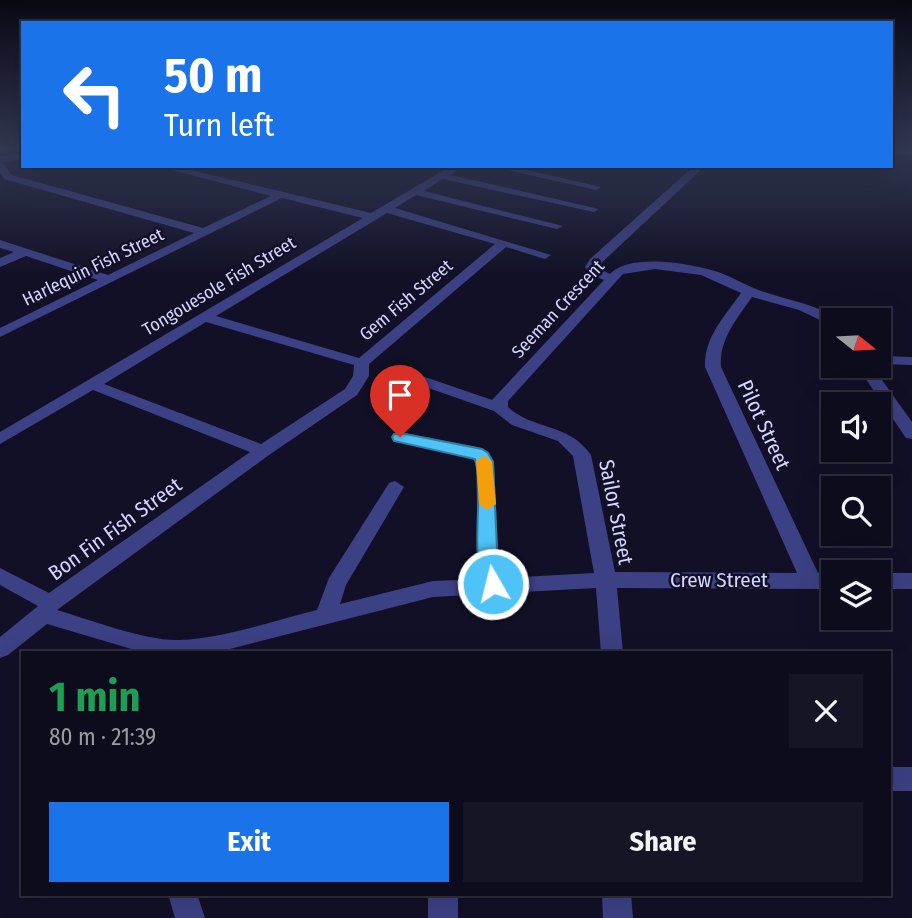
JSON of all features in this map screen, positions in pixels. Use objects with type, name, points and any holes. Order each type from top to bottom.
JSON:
[{"type":"street","points":[[53,191],[204,232]]},
{"type":"street","points":[[258,191],[373,217]]},
{"type":"street","points":[[511,191],[594,209]]},
{"type":"street","points":[[612,279],[595,272],[591,267],[594,262],[673,191]]},
{"type":"street","points":[[415,192],[558,226]]},
{"type":"street","name":"Tongouesole Fish Street","points":[[0,439],[415,192]]},
{"type":"street","name":"Harlequin Fish Street","points":[[0,333],[278,196]]},
{"type":"street","points":[[386,209],[545,255]]},
{"type":"street","name":"Gem Fish Street","points":[[205,317],[362,363],[503,243]]},
{"type":"street","points":[[0,244],[108,279]]},
{"type":"street","points":[[0,263],[25,252]]},
{"type":"street","name":"Seeman Crescent","points":[[504,412],[500,400],[612,279],[625,269],[659,266],[716,276],[748,292],[821,315]]},
{"type":"street","name":"Pilot Street","points":[[748,292],[714,344],[711,357],[713,367],[811,581]]},
{"type":"street","points":[[891,360],[912,361]]},
{"type":"street","name":"Bon Fin Fish Street","points":[[0,649],[47,609],[262,451],[351,391],[361,376],[362,363]]},
{"type":"street","points":[[873,378],[912,434]]},
{"type":"street","points":[[422,382],[504,412]]},
{"type":"street","points":[[90,384],[262,451]]},
{"type":"street","name":"Sailor Street","points":[[504,412],[560,435],[577,446],[585,462],[606,580]]},
{"type":"street","points":[[400,437],[482,456],[485,462],[488,550],[493,584]]},
{"type":"street","points":[[326,615],[336,584],[395,487]]},
{"type":"street","name":"Crew Street","points":[[0,576],[47,609],[156,647],[194,650],[433,589],[606,580],[821,581]]},
{"type":"street","points":[[606,580],[611,651]]},
{"type":"street","points":[[891,581],[912,581]]},
{"type":"street","points":[[891,779],[912,779]]},
{"type":"street","points":[[183,896],[190,918]]},
{"type":"street","points":[[443,896],[443,918]]},
{"type":"street","points":[[617,896],[618,918]]},
{"type":"slow traffic","points":[[484,461],[487,504]]},
{"type":"route","points":[[400,437],[482,456],[485,462],[488,550],[493,584]]}]
